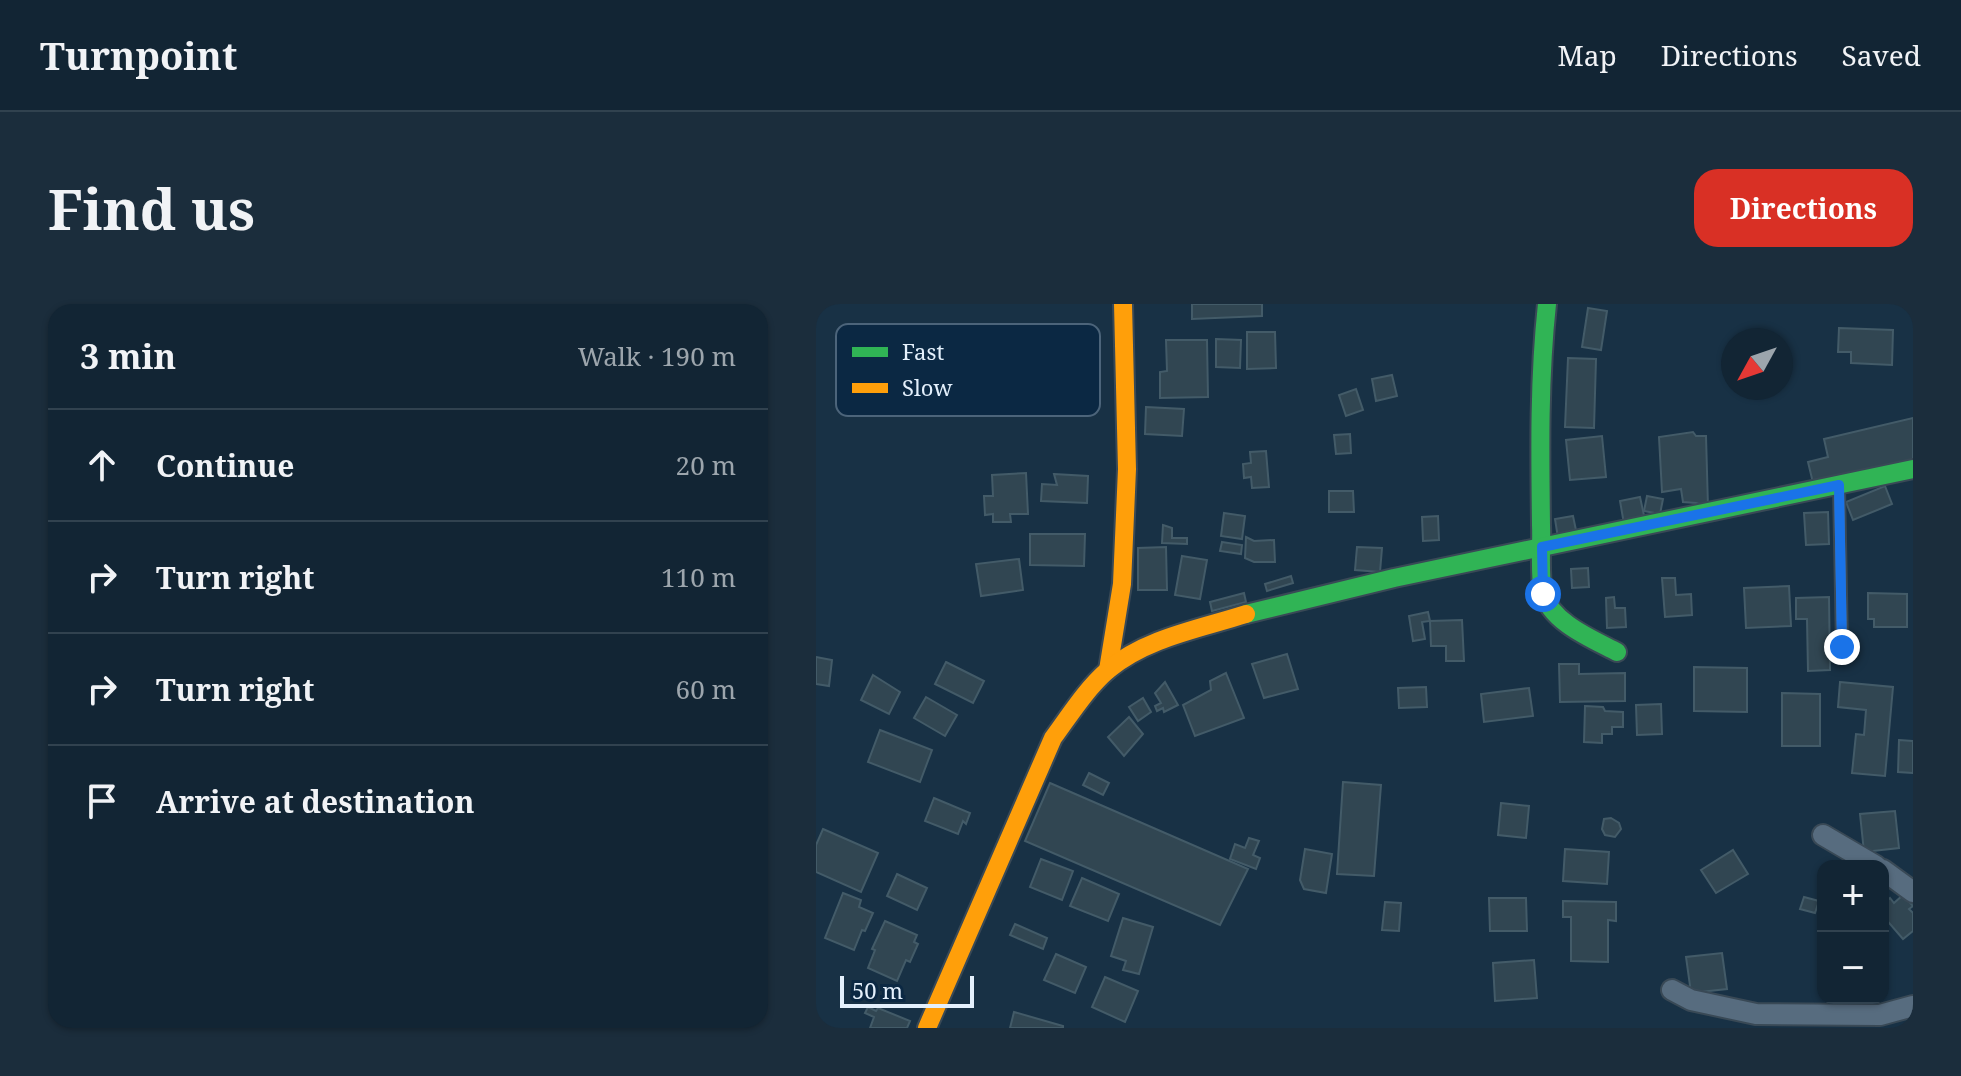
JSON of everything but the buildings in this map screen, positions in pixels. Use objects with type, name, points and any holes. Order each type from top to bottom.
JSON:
[{"type":"main road","points":[[1108,670],[1122,584],[1127,469],[1123,304]]},
{"type":"main road","points":[[1547,304],[1539,429],[1543,594],[1565,625],[1617,652]]},
{"type":"main road","points":[[927,1028],[1053,738],[1082,698],[1108,670],[1147,645],[1255,611],[1913,469]]},
{"type":"street","points":[[1823,835],[1866,860]]},
{"type":"street","points":[[1889,874],[1913,892]]},
{"type":"street","points":[[1672,990],[1691,1000],[1756,1014],[1880,1015],[1913,1006]]},
{"type":"lane","points":[[1839,485],[1842,647]]},
{"type":"traffic: fast","points":[[1547,304],[1541,414],[1543,592],[1547,603],[1563,621],[1617,652]]},
{"type":"traffic: fast","points":[[1246,614],[1394,578],[1913,469]]},
{"type":"traffic: slow","points":[[1108,670],[1122,584],[1127,469],[1123,304]]},
{"type":"traffic: slow","points":[[927,1028],[1053,738],[1079,702],[1108,670],[1139,650],[1246,614]]},
{"type":"route","points":[[1543,594],[1542,547],[1839,485],[1842,647]]}]
